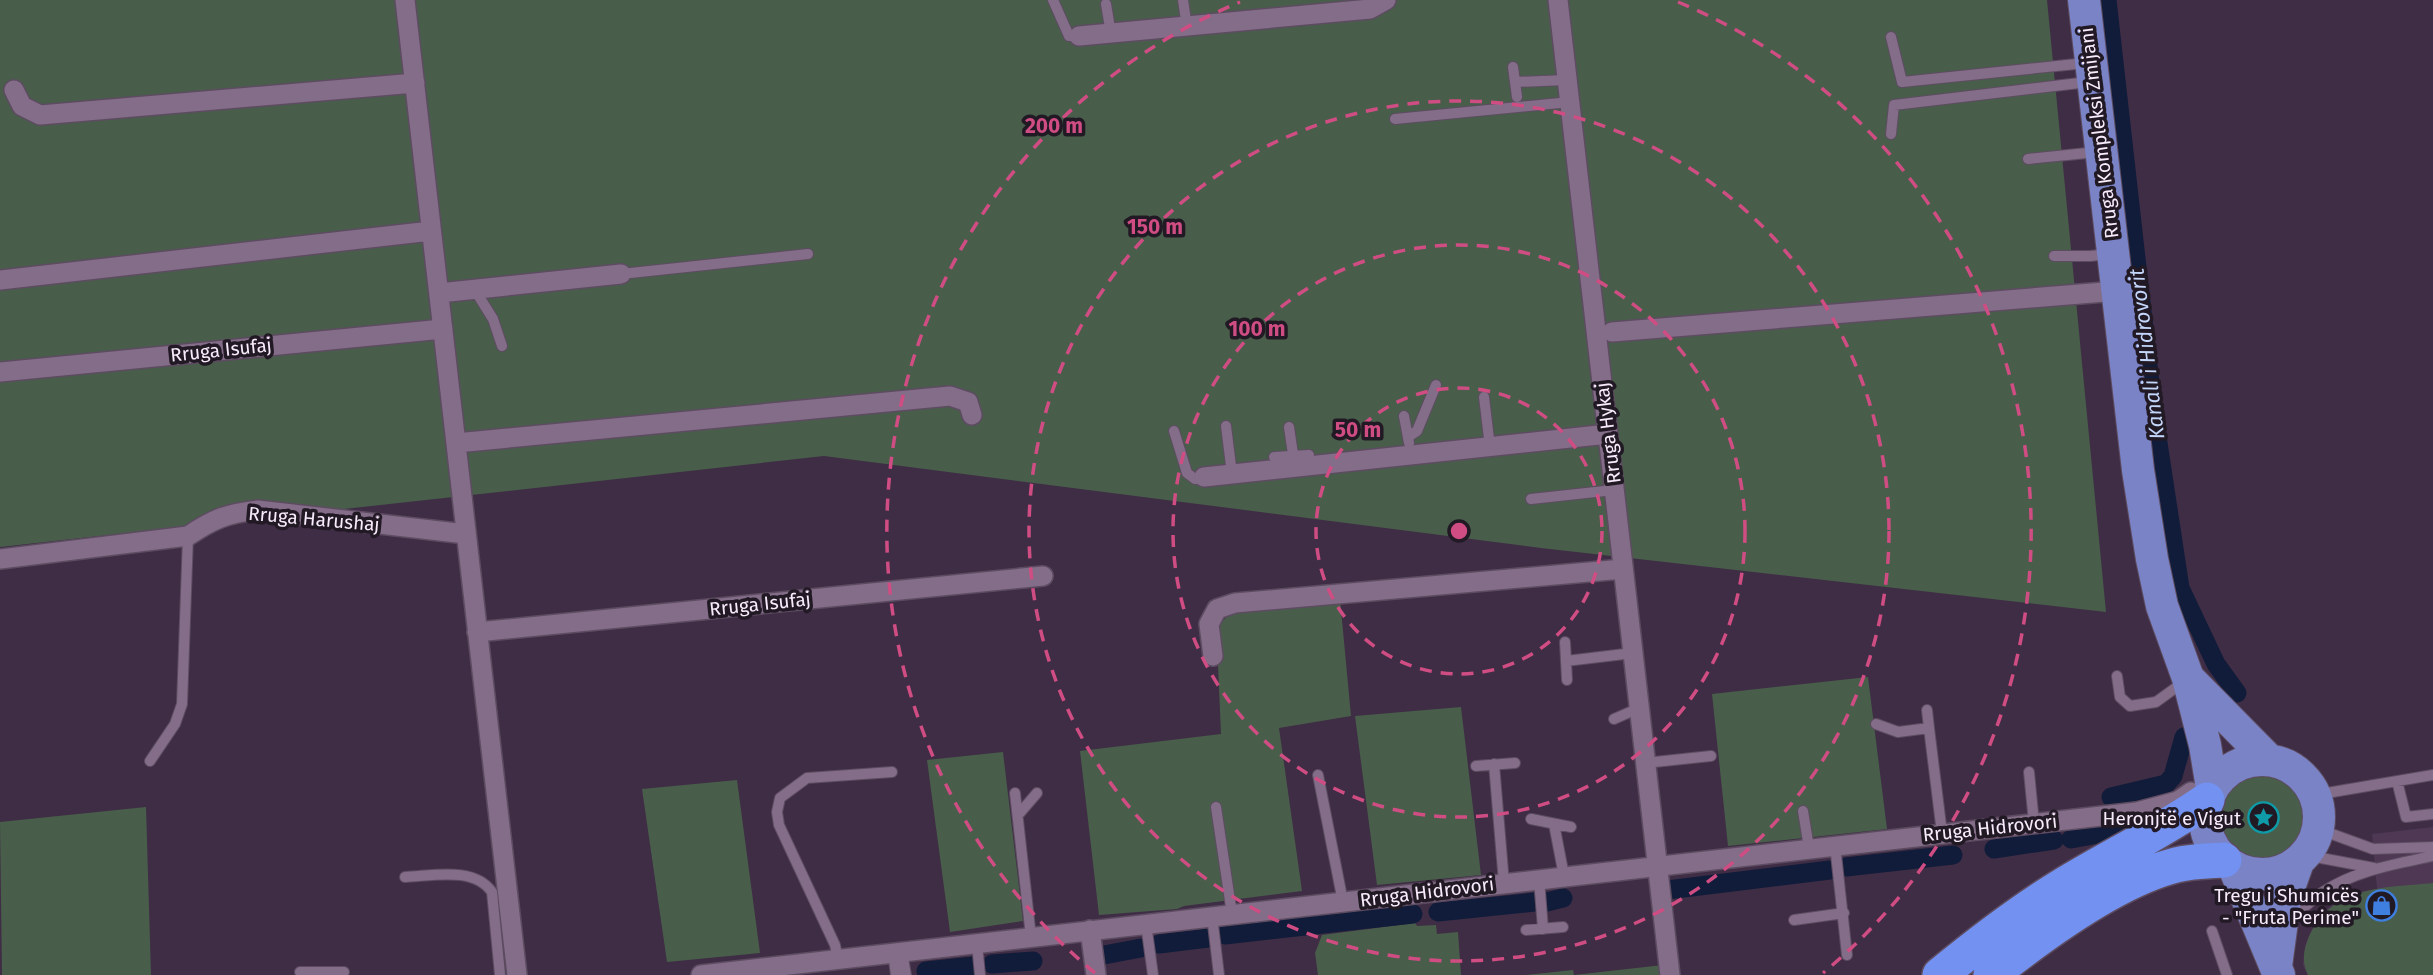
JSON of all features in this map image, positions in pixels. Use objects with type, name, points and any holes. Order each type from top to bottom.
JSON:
[{"type":"highway","points":[[1940,975],[1999,927],[2060,887],[2162,831],[2209,796]]},
{"type":"highway","points":[[1991,975],[2073,915],[2143,876],[2177,864],[2229,864]]},
{"type":"main road","name":"Rruga Kompleksi Zmijani","points":[[2084,0],[2138,470],[2162,606],[2188,678],[2206,755],[2209,796]]},
{"type":"main road","name":"Rruga Kompleksi Zmijani","points":[[2188,678],[2269,760]]},
{"type":"main road","points":[[2269,760],[2288,766],[2304,778],[2315,795],[2319,818],[2285,899],[2280,927],[2278,971],[2229,864],[2210,843],[2204,821],[2209,796],[2223,775],[2236,766],[2253,761],[2269,760]]},
{"type":"main road","points":[[2229,864],[2249,873],[2266,874],[2283,870],[2307,849]]},
{"type":"street","points":[[405,0],[517,975]]},
{"type":"street","points":[[1079,36],[1370,9],[1386,0]]},
{"type":"street","name":"Rruga Hykaj","points":[[1558,0],[1670,975]]},
{"type":"street","points":[[14,90],[22,106],[40,115],[415,83]]},
{"type":"street","points":[[0,280],[431,231]]},
{"type":"street","points":[[439,293],[621,274]]},
{"type":"street","points":[[1612,332],[2117,290]]},
{"type":"street","name":"Rruga Isufaj","points":[[0,372],[443,329]]},
{"type":"street","points":[[456,443],[950,396],[968,401],[972,415]]},
{"type":"street","points":[[1204,477],[1300,459],[1409,446],[1490,447],[1608,434]]},
{"type":"street","name":"Rruga Harushaj","points":[[0,559],[188,536],[209,522],[230,513],[258,510],[466,534]]},
{"type":"street","points":[[1213,656],[1209,624],[1217,609],[1235,604],[1623,569]]},
{"type":"street","name":"Rruga Isufaj","points":[[477,632],[1043,576]]},
{"type":"street","name":"Rruga Hidrovori","points":[[2152,809],[2178,801],[2199,785],[2206,755]]},
{"type":"street","name":"Rruga Hidrovori","points":[[701,975],[2174,808],[2209,796]]},
{"type":"street","points":[[1090,930],[1096,975]]},
{"type":"lane","points":[[1053,0],[1069,36],[1079,36]]},
{"type":"lane","points":[[1183,0],[1186,26]]},
{"type":"lane","points":[[1106,4],[1111,33]]},
{"type":"lane","points":[[1891,37],[1902,82],[2092,72]]},
{"type":"lane","points":[[1513,67],[1517,97]]},
{"type":"lane","points":[[1891,134],[1894,105],[2092,72]]},
{"type":"lane","points":[[1515,82],[1567,80]]},
{"type":"lane","points":[[1395,119],[1570,102]]},
{"type":"lane","points":[[2028,159],[2101,152]]},
{"type":"lane","points":[[2054,256],[2113,253]]},
{"type":"lane","points":[[621,274],[808,254]]},
{"type":"lane","points":[[477,289],[493,319],[502,346]]},
{"type":"lane","points":[[1409,446],[1436,385]]},
{"type":"lane","points":[[1484,397],[1490,447]]},
{"type":"lane","points":[[1405,415],[1409,446]]},
{"type":"lane","points":[[1226,426],[1231,474]]},
{"type":"lane","points":[[1274,457],[1300,459],[1289,427]]},
{"type":"lane","points":[[1174,431],[1187,473],[1195,479],[1204,477]]},
{"type":"lane","points":[[1531,499],[1614,490]]},
{"type":"lane","points":[[150,761],[175,724],[181,704],[188,536]]},
{"type":"lane","points":[[1565,642],[1567,680]]},
{"type":"lane","points":[[1566,661],[1633,653]]},
{"type":"lane","points":[[2117,676],[2120,697],[2130,706],[2156,702],[2188,678]]},
{"type":"lane","points":[[1927,710],[1942,833]]},
{"type":"lane","points":[[1614,719],[1639,711]]},
{"type":"lane","points":[[1876,724],[1898,732],[1929,729]]},
{"type":"lane","points":[[1645,763],[1711,756]]},
{"type":"lane","points":[[1476,766],[1515,762]]},
{"type":"lane","points":[[1494,764],[1504,883]]},
{"type":"lane","points":[[838,959],[835,945],[779,825],[777,813],[780,799],[807,778],[892,772]]},
{"type":"lane","points":[[2029,772],[2034,823]]},
{"type":"lane","points":[[1318,775],[1343,902]]},
{"type":"lane","points":[[2315,795],[2433,775]]},
{"type":"lane","points":[[2397,781],[2406,817],[2433,814]]},
{"type":"lane","points":[[1015,793],[1031,937]]},
{"type":"lane","points":[[1018,815],[1037,793]]},
{"type":"lane","points":[[1216,807],[1232,914]]},
{"type":"lane","points":[[1803,811],[1809,848]]},
{"type":"lane","points":[[1531,819],[1571,827]]},
{"type":"lane","points":[[1554,824],[1564,876]]},
{"type":"lane","points":[[1835,845],[1847,955]]},
{"type":"lane","points":[[2307,849],[2433,847]]},
{"type":"lane","points":[[2307,849],[2375,869]]},
{"type":"lane","points":[[2280,927],[2321,893],[2375,869],[2433,856]]},
{"type":"lane","points":[[405,877],[470,876],[486,883],[492,892],[500,975]]},
{"type":"lane","points":[[1539,879],[1543,929]]},
{"type":"lane","points":[[1794,920],[1844,913]]},
{"type":"lane","points":[[1212,916],[1219,975]]},
{"type":"lane","points":[[1146,924],[1153,975]]},
{"type":"lane","points":[[1525,930],[1563,927]]},
{"type":"lane","points":[[2212,931],[2227,975]]},
{"type":"lane","points":[[977,943],[980,975]]},
{"type":"lane","points":[[896,975],[898,953]]},
{"type":"lane","points":[[898,953],[906,975]]},
{"type":"lane","points":[[300,972],[344,971]]},
{"type":"shaded area","name":"Tregu i Shumicës - \"Fruta Perime\"","points":[[2433,827],[2433,975],[2308,975],[2303,965],[2305,946],[2312,929],[2324,912],[2338,900],[2354,893],[2377,889],[2372,834]]},
{"type":"green space","points":[[0,0],[2047,0],[2106,612],[1541,548],[824,456],[0,547]]},
{"type":"green space","points":[[1340,599],[1351,716],[1279,728],[1302,891],[1177,909],[1099,915],[1080,751],[1221,734],[1217,641],[1219,625],[1231,612]]},
{"type":"green space","points":[[1868,677],[1887,829],[1728,846],[1712,694]]},
{"type":"green space","points":[[1461,707],[1481,875],[1377,885],[1355,716]]},
{"type":"green space","points":[[1003,752],[1023,921],[950,932],[927,760]]},
{"type":"green space","points":[[2264,768],[2282,772],[2298,782],[2308,798],[2312,816],[2308,834],[2298,850],[2282,860],[2264,864],[2246,860],[2230,850],[2220,834],[2216,816],[2220,798],[2230,782],[2246,772]]},
{"type":"green space","points":[[737,780],[760,953],[667,962],[642,789]]},
{"type":"green space","points":[[146,807],[151,975],[2,975],[0,822]]},
{"type":"green space","name":"Tregu i Shumicës - \"Fruta Perime\"","points":[[2433,883],[2433,975],[2308,975],[2304,962],[2306,944],[2318,921],[2330,908],[2360,893]]},
{"type":"green space","points":[[1415,923],[1417,926],[1436,925],[1437,934],[1458,932],[1461,975],[1318,975],[1315,953],[1322,935]]},
{"type":"green space","points":[[1663,965],[1664,975],[1574,975]]},
{"type":"green space","points":[[1573,970],[1574,975],[1526,975]]},
{"type":"waterway","name":"Kanali i Hidrovorit","points":[[2107,0],[2153,410],[2180,588],[2216,664],[2237,693]]},
{"type":"waterway","name":"Kanali i Hidrovorit","points":[[2111,797],[2166,784],[2173,776],[2184,737]]},
{"type":"waterway","name":"Kanali i Hidrovorit","points":[[2071,839],[2121,830]]},
{"type":"waterway","name":"Kanali i Hidrovorit","points":[[1994,849],[2054,840]]},
{"type":"waterway","name":"Kanali i Hidrovorit","points":[[1846,867],[1953,855]]},
{"type":"waterway","name":"Kanali i Hidrovorit","points":[[1667,890],[1830,870]]},
{"type":"waterway","name":"Kanali i Hidrovorit","points":[[1547,902],[1563,898]]},
{"type":"waterway","name":"Kanali i Hidrovorit","points":[[1438,912],[1535,902]]},
{"type":"waterway","name":"Kanali i Hidrovorit","points":[[1225,935],[1413,914]]},
{"type":"waterway","name":"Kanali i Hidrovorit","points":[[1159,944],[1208,938]]},
{"type":"waterway","name":"Kanali i Hidrovorit","points":[[1104,955],[1141,948]]},
{"type":"waterway","name":"Kanali i Hidrovorit","points":[[992,964],[1033,961]]},
{"type":"waterway","name":"Kanali i Hidrovorit","points":[[926,971],[974,966]]},
{"type":"place","name":"Heronjtë e Vigut","points":[[2264,818]]},
{"type":"place","name":"Tregu i Shumicës - \"Fruta Perime\"","points":[[2382,906]]}]
